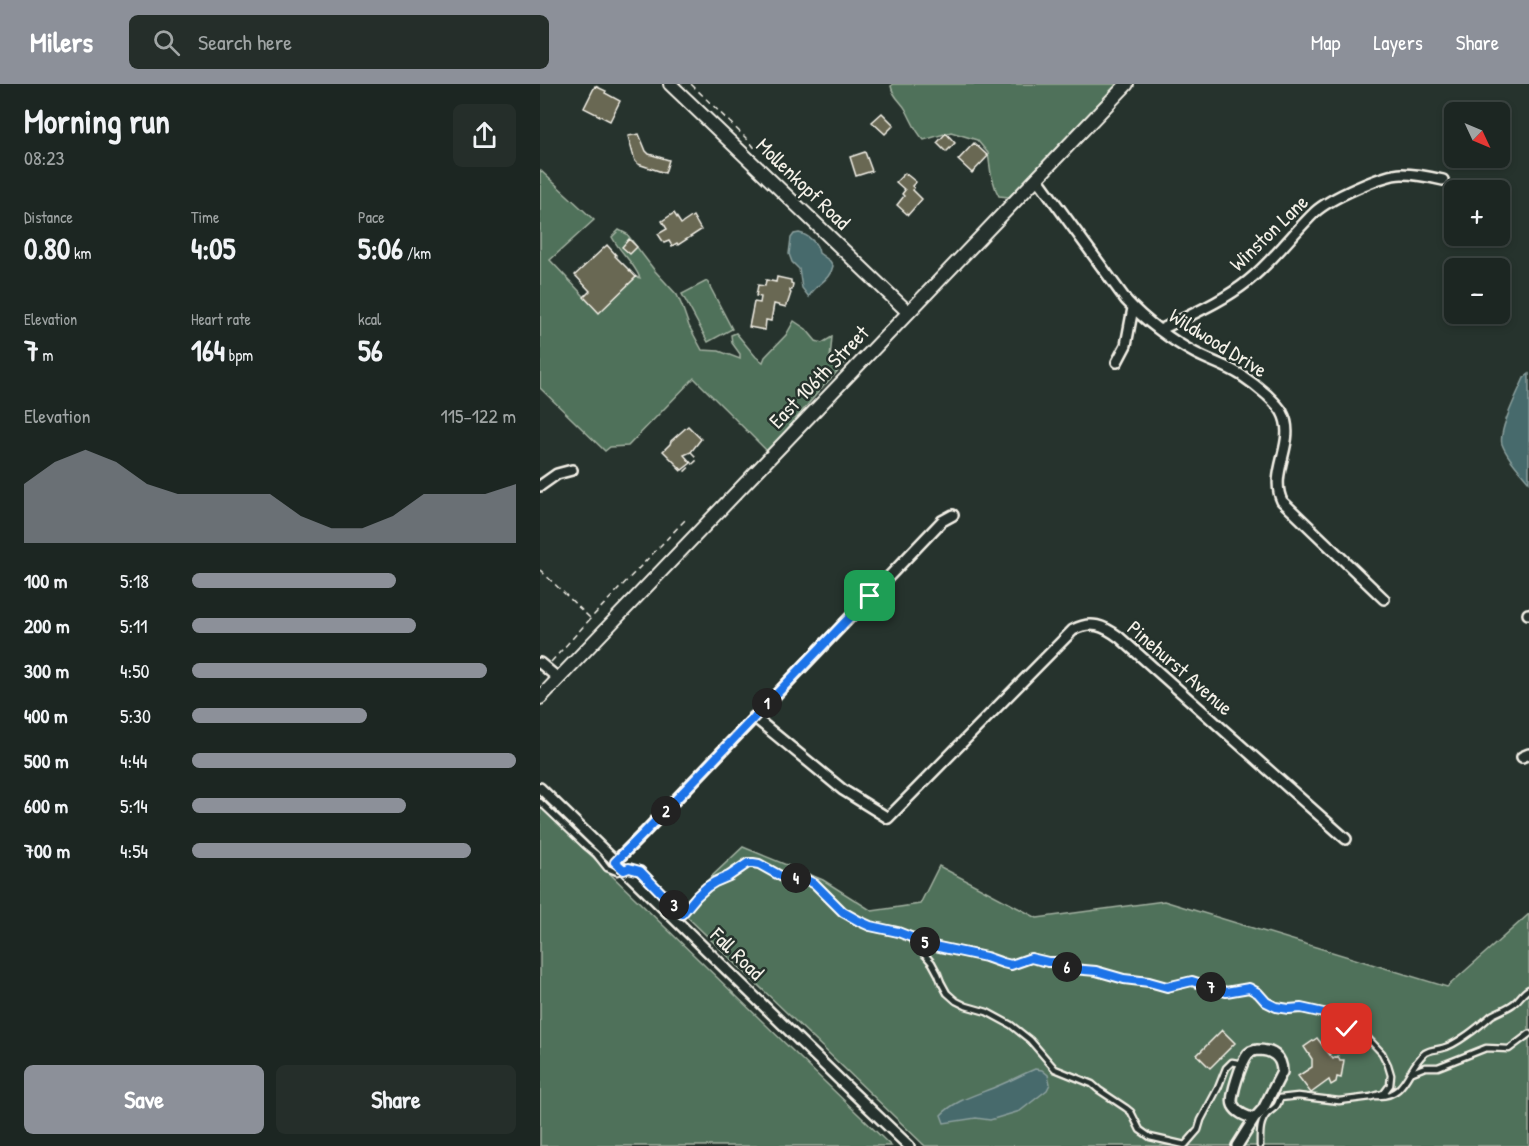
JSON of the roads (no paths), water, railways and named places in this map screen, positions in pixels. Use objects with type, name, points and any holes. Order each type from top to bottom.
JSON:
[{"type":"street","name":"East 106th Street","points":[[542,691],[559,679],[1127,84]]},
{"type":"street","name":"Mollenkopf Road","points":[[675,85],[908,312]]},
{"type":"street","name":"Winston Lane","points":[[1160,330],[1234,291],[1259,271],[1315,212],[1337,198],[1395,174],[1443,180]]},
{"type":"street","name":"Wildwood Drive","points":[[1037,178],[1133,308],[1194,353],[1241,375],[1277,405],[1288,430],[1278,483],[1282,501],[1384,599]]},
{"type":"street","points":[[1117,362],[1126,345],[1133,308]]},
{"type":"street","points":[[540,486],[557,474],[572,470]]},
{"type":"street","points":[[615,862],[942,521],[953,515]]},
{"type":"street","name":"Pinehurst Avenue","points":[[754,717],[843,790],[888,818],[1073,630],[1086,624],[1104,628],[1119,637],[1346,839]]},
{"type":"street","points":[[543,665],[559,679]]},
{"type":"street","name":"Fall Road","points":[[540,789],[909,1146]]},
{"type":"street","points":[[1237,1146],[1263,1109],[1281,1077],[1282,1066],[1277,1056],[1263,1050],[1252,1051],[1248,1054],[1232,1098],[1232,1104],[1239,1112],[1254,1119]]},
{"type":"lane","points":[[540,802],[596,854],[607,868],[617,872],[629,868],[640,871],[682,914],[707,887],[748,863],[759,864],[786,879],[805,879],[815,884],[843,912],[859,921],[910,936],[934,946],[1011,965],[1031,958],[1056,962],[1073,969],[1096,971],[1167,987],[1192,981],[1226,992],[1249,988],[1276,1007],[1301,1008],[1328,1014],[1347,1029],[1365,1035],[1382,1053],[1391,1075],[1390,1085],[1384,1093],[1374,1096]]},
{"type":"lane","points":[[910,936],[932,963],[946,993],[966,1006],[987,1012],[1011,1025],[1030,1040],[1055,1069],[1092,1084],[1131,1112],[1140,1130],[1150,1137],[1185,1145],[1198,1130],[1226,1068],[1232,1062],[1243,1064]]},
{"type":"lane","points":[[1260,1146],[1260,1126],[1264,1118],[1276,1108],[1280,1098],[1298,1096],[1339,1101],[1383,1096],[1400,1088],[1428,1051],[1442,1049],[1465,1037],[1493,1015],[1516,1002],[1529,989]]},
{"type":"lane","points":[[1409,1074],[1425,1067],[1438,1067],[1486,1047],[1509,1049],[1529,1034]]},
{"type":"water","points":[[799,233],[812,240],[819,253],[833,266],[829,275],[809,297],[802,288],[799,269],[792,262],[789,254],[791,238],[794,234]]},
{"type":"water","points":[[1529,374],[1529,482],[1507,454],[1502,438],[1513,402],[1524,378]]},
{"type":"water","points":[[1035,1069],[1042,1070],[1048,1075],[1050,1084],[1047,1090],[1020,1111],[990,1120],[976,1118],[944,1123],[941,1115],[947,1109],[969,1097]]}]
